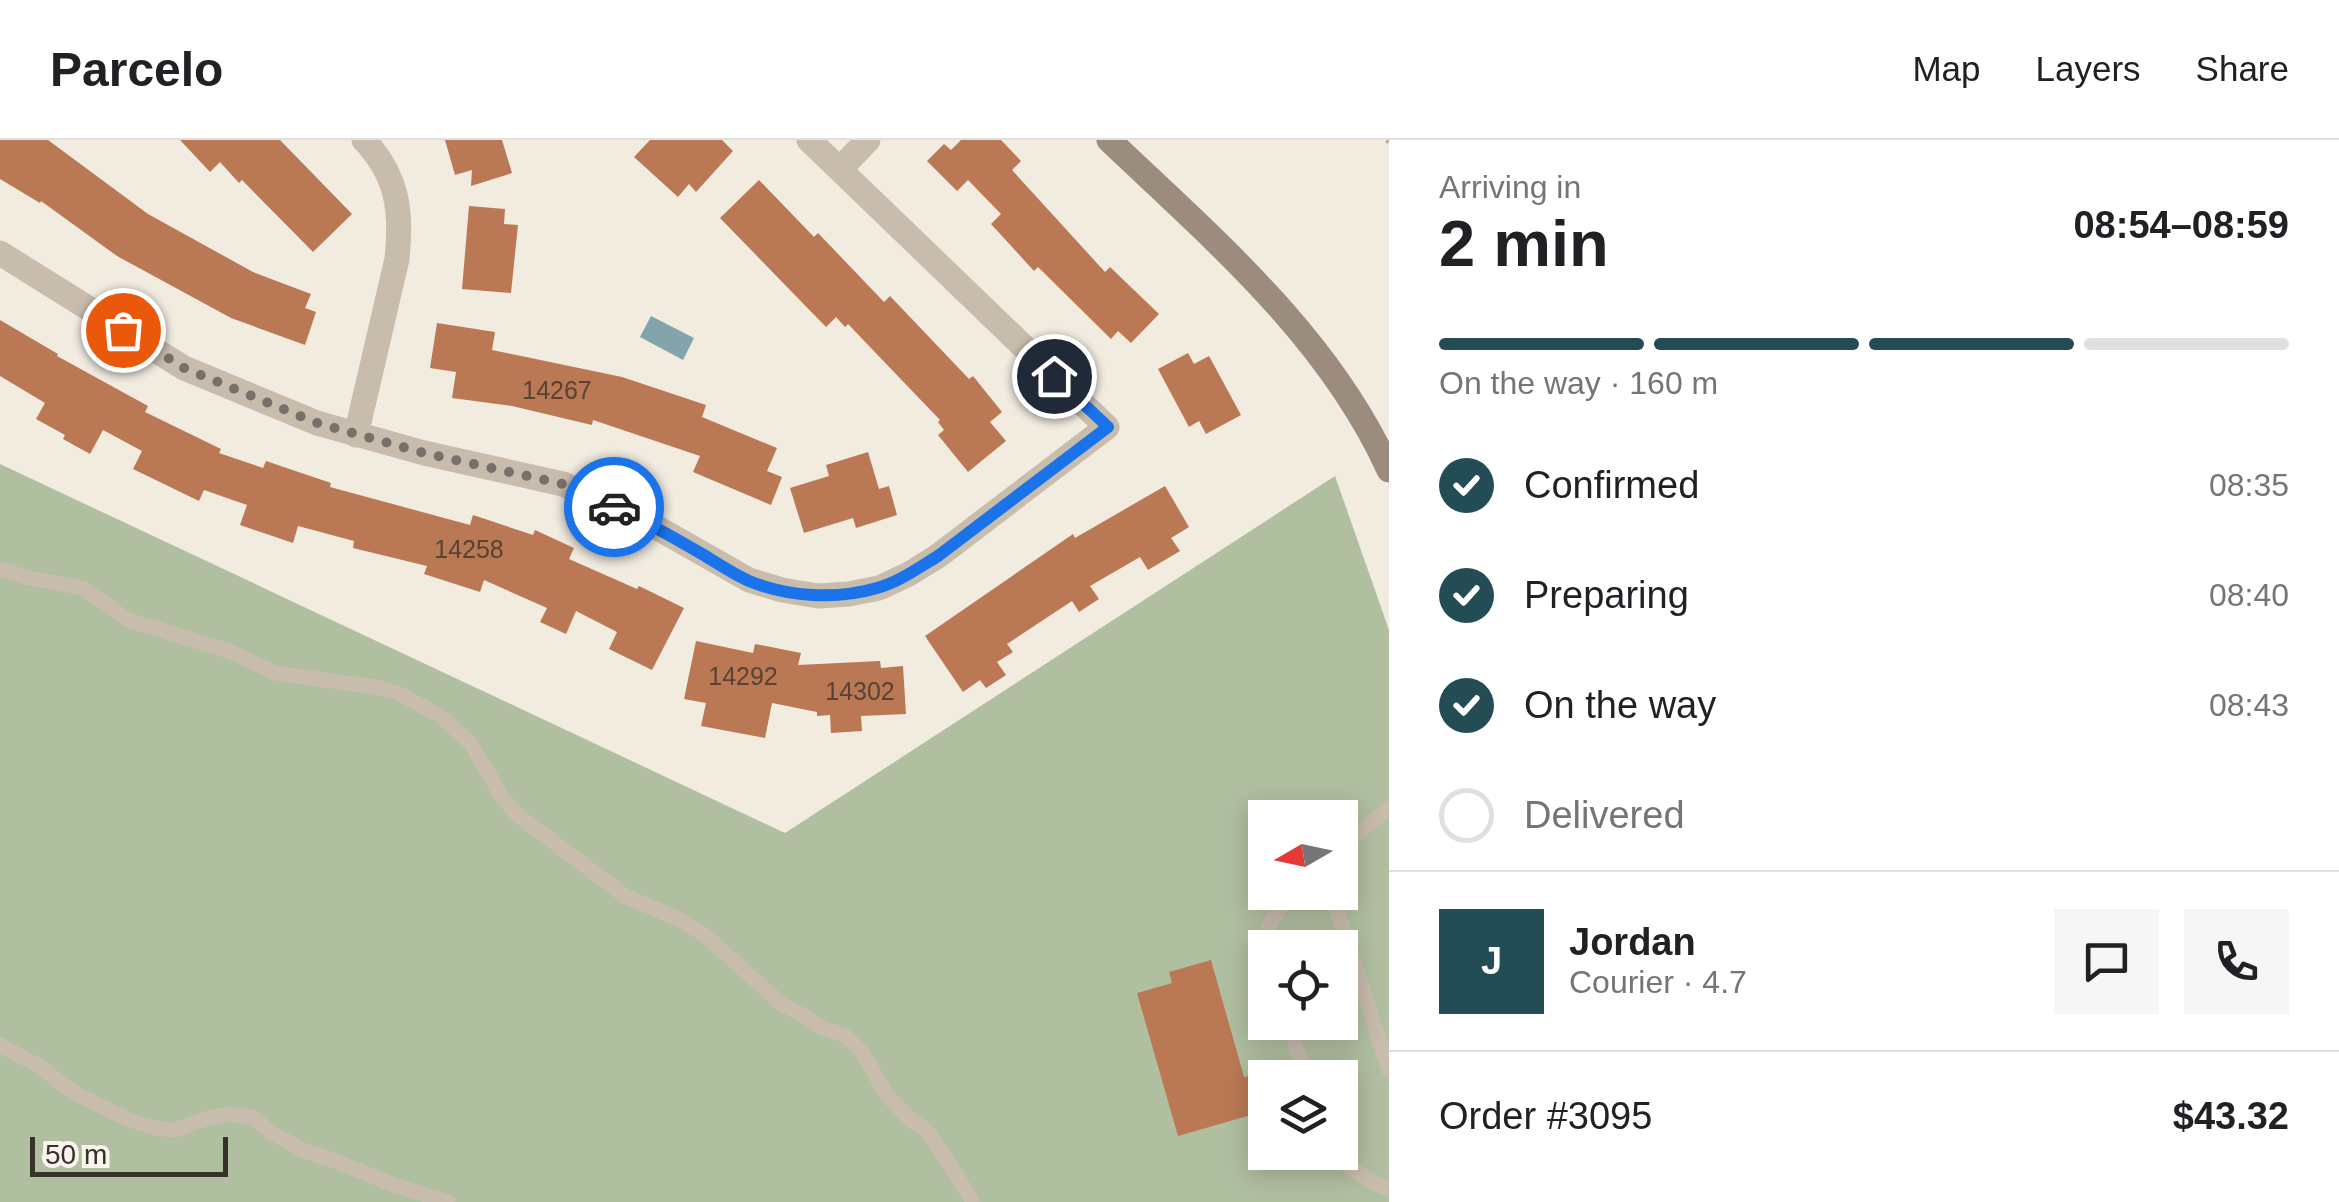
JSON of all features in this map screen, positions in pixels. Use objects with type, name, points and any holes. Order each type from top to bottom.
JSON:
[{"type":"street","points":[[356,435],[399,236],[392,180],[379,156],[364,140]]},
{"type":"street","points":[[0,253],[184,368],[317,423],[424,453],[563,484],[646,522],[748,580],[818,596],[849,594],[879,588],[938,556],[1108,427],[809,140]]},
{"type":"street","points":[[840,169],[868,140]]},
{"type":"street","points":[[1109,140],[1226,251],[1297,326],[1336,375],[1389,470]]},
{"type":"lane","points":[[0,569],[83,588],[128,620],[229,650],[276,673],[382,688],[420,703],[471,744],[516,814],[625,896],[681,920],[706,936],[778,1001],[823,1028],[846,1036],[862,1052],[887,1096],[928,1132],[973,1202]]},
{"type":"lane","points":[[1358,833],[1389,808]]},
{"type":"lane","points":[[1337,910],[1389,1070]]},
{"type":"lane","points":[[0,1045],[37,1064],[78,1095],[126,1120],[175,1130],[228,1114],[252,1117],[302,1150],[448,1202]]},
{"type":"lane","points":[[1355,1170],[1389,1189]]},
{"type":"green space","points":[[0,464],[785,833],[1335,476],[1389,630],[1389,1202],[0,1202]]},
{"type":"water","points":[[651,316],[694,338],[683,360],[640,337]]},
{"type":"building","points":[[0,140],[48,140],[148,214],[253,272],[311,294],[305,308],[316,312],[305,345],[231,318],[117,256],[41,201],[0,179]]},
{"type":"building","points":[[180,140],[280,140],[352,214],[313,252],[242,180],[239,183],[220,162],[210,172]]},
{"type":"building","points":[[445,140],[502,140],[512,173],[471,186],[472,170],[455,175]]},
{"type":"building","points":[[650,140],[722,140],[733,151],[696,192],[689,184],[678,197],[634,157]]},
{"type":"building","points":[[961,140],[1001,140],[1021,161],[1012,170],[1105,272],[1110,267],[1159,314],[1131,343],[1118,331],[1111,339],[1038,267],[1034,271],[991,224],[1001,214],[968,180],[957,191],[927,161],[944,144],[951,150]]},
{"type":"building","points":[[759,180],[814,237],[818,233],[884,302],[890,296],[969,379],[973,376],[1002,412],[990,422],[1006,441],[968,472],[938,435],[944,430],[940,420],[848,324],[845,327],[836,317],[826,327],[720,218]]},
{"type":"building","points":[[469,206],[505,209],[504,224],[518,225],[511,293],[462,289]]},
{"type":"building","points":[[0,320],[148,406],[145,412],[221,449],[219,453],[263,468],[266,461],[331,483],[330,487],[470,525],[473,515],[533,535],[535,530],[574,548],[569,559],[684,608],[652,670],[609,649],[617,632],[576,611],[566,634],[540,622],[547,608],[484,580],[480,592],[424,574],[427,566],[353,548],[354,541],[298,526],[293,543],[240,525],[247,505],[204,490],[199,501],[133,469],[142,451],[103,430],[90,454],[36,419],[45,403],[0,376]]},
{"type":"building","points":[[437,323],[495,332],[492,350],[622,377],[706,405],[702,417],[777,448],[767,471],[782,477],[771,505],[693,472],[700,456],[593,420],[592,425],[512,406],[452,398],[456,372],[430,368]]},
{"type":"building","points":[[1188,353],[1194,364],[1209,356],[1241,415],[1206,434],[1199,421],[1189,427],[1158,369]]},
{"type":"building","points":[[868,452],[879,489],[889,486],[897,515],[856,528],[853,518],[804,533],[790,488],[829,476],[826,465]]},
{"type":"building","points":[[1165,486],[1189,527],[1171,538],[1180,551],[1148,570],[1140,557],[1090,586],[1099,599],[1079,612],[1072,601],[1007,644],[1013,652],[997,662],[1006,675],[986,688],[980,680],[963,692],[925,636],[1073,534],[1075,538]]},
{"type":"building","points":[[696,641],[753,653],[755,644],[801,653],[798,665],[880,661],[881,668],[903,666],[906,714],[861,716],[862,731],[831,733],[830,715],[817,716],[817,712],[772,703],[765,738],[701,726],[706,703],[684,699]]},
{"type":"building","points":[[1211,960],[1244,1077],[1248,1076],[1248,1116],[1178,1136],[1137,993],[1172,983],[1169,972]]},
{"type":"way so far","points":[[123,330],[184,368],[317,423],[424,453],[563,484],[614,507]]},
{"type":"route","points":[[614,507],[748,580],[818,596],[879,588],[938,556],[1108,427],[1054,376]]}]
